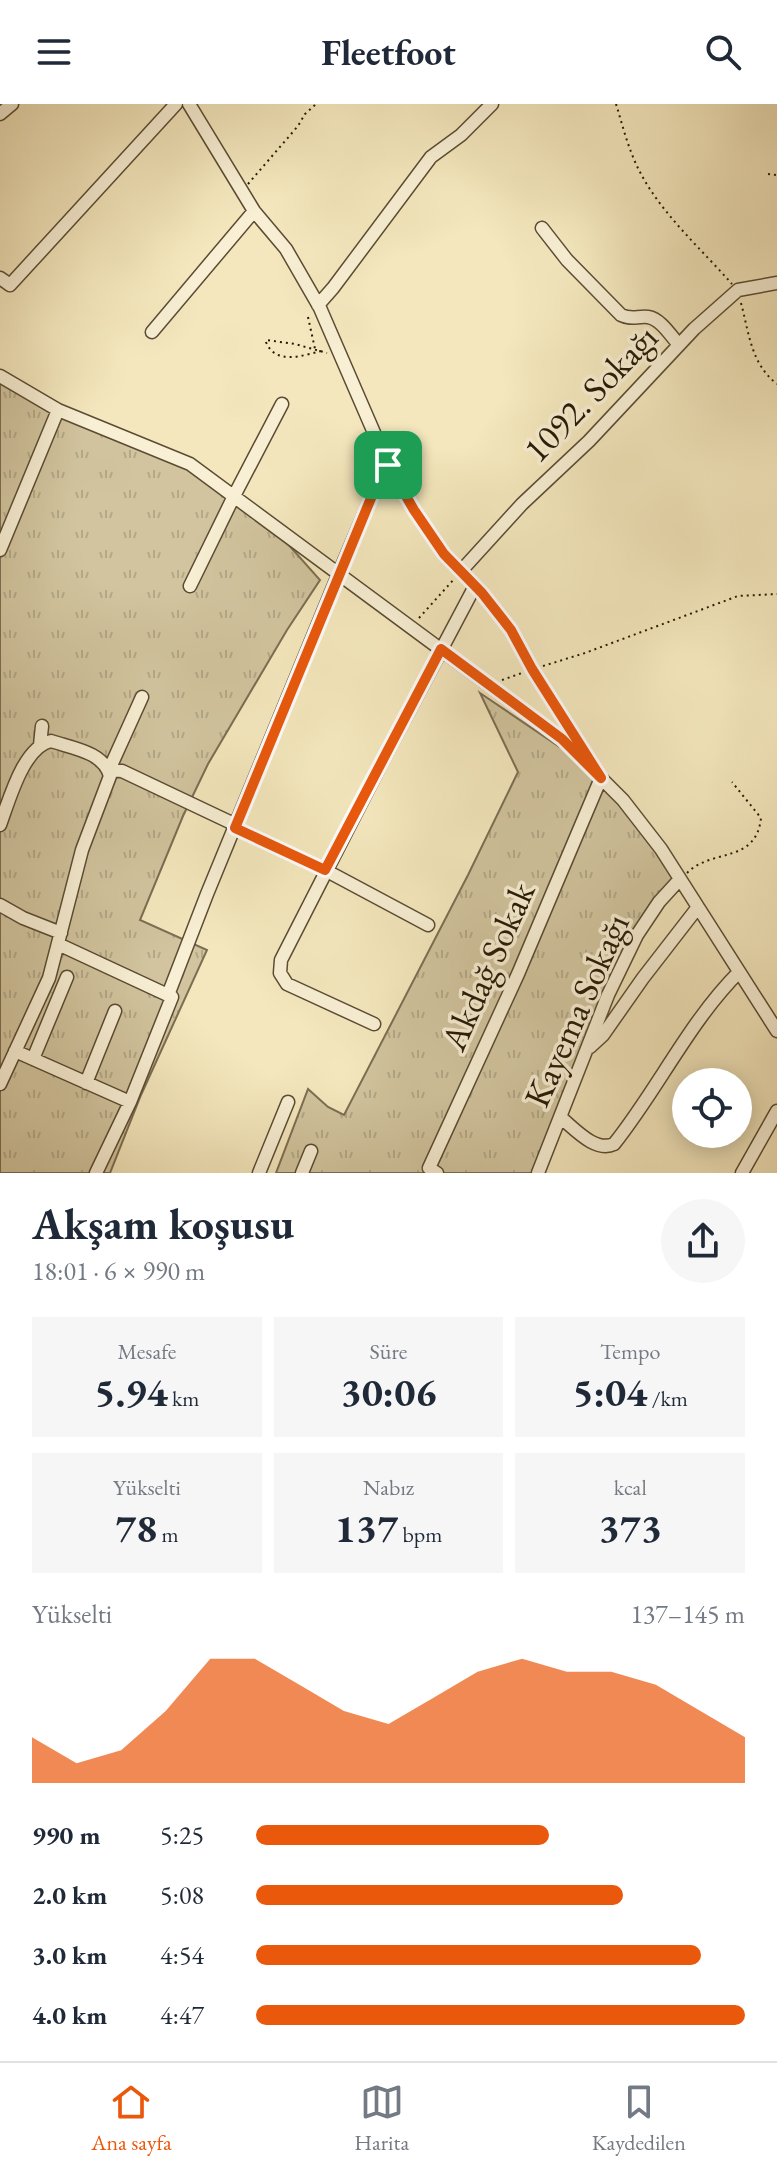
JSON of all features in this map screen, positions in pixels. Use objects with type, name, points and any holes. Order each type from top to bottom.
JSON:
[{"type":"street","points":[[0,114],[12,104]]},
{"type":"street","points":[[0,278],[10,285],[176,104]]},
{"type":"street","points":[[189,104],[254,211],[286,249],[318,305],[388,465],[421,521],[444,554],[511,630],[601,778]]},
{"type":"street","points":[[318,305],[431,157],[461,135],[492,104]]},
{"type":"street","points":[[152,332],[254,211]]},
{"type":"street","points":[[542,228],[567,260],[621,315],[630,319],[649,317],[679,345]]},
{"type":"street","points":[[738,290],[777,283]]},
{"type":"street","name":"1092. Sokağı","points":[[461,571],[522,504],[589,441],[679,345],[738,290]]},
{"type":"street","points":[[0,376],[58,410],[190,464],[562,739],[623,800],[661,849],[777,1031]]},
{"type":"street","points":[[190,586],[282,404]]},
{"type":"street","points":[[0,550],[58,410]]},
{"type":"street","points":[[168,995],[339,573],[388,465]]},
{"type":"street","points":[[374,1024],[287,984],[282,978],[281,960],[475,586]]},
{"type":"street","points":[[109,770],[142,697]]},
{"type":"street","points":[[0,825],[18,777],[40,745],[42,726]]},
{"type":"street","points":[[0,1084],[49,978],[82,850],[110,776],[106,765],[96,757],[51,741],[40,745]]},
{"type":"street","points":[[109,770],[122,771],[325,870],[428,925]]},
{"type":"street","name":"Akdağ Sokak","points":[[437,1173],[429,1168],[518,974],[601,778]]},
{"type":"street","name":"Kayema Sokağı","points":[[538,1173],[608,995],[637,935],[659,902],[680,879]]},
{"type":"street","points":[[0,905],[172,997],[130,1102],[96,1173]]},
{"type":"street","points":[[588,1048],[603,1035],[698,907]]},
{"type":"street","points":[[560,1117],[598,1146],[606,1148],[614,1144],[718,994],[739,972]]},
{"type":"street","points":[[33,1059],[67,977]]},
{"type":"street","points":[[86,1083],[115,1011]]},
{"type":"street","points":[[15,1051],[130,1102]]},
{"type":"street","points":[[259,1173],[288,1102]]},
{"type":"street","points":[[742,1173],[777,1111]]},
{"type":"street","points":[[302,1173],[311,1151]]},
{"type":"path","points":[[242,191],[316,104]]},
{"type":"path","points":[[616,104],[641,174],[661,203],[738,290],[755,358],[764,374],[777,384]]},
{"type":"path","points":[[768,174],[777,175]]},
{"type":"path","points":[[308,317],[315,350]]},
{"type":"path","points":[[266,340],[295,344],[315,350],[321,351],[296,358],[286,357],[269,349],[266,340]]},
{"type":"path","points":[[411,627],[461,571]]},
{"type":"path","points":[[490,685],[738,596],[777,594]]},
{"type":"path","points":[[680,879],[706,861],[745,848],[757,836],[761,818],[732,782]]},
{"type":"green space","points":[[0,375],[51,406],[168,454],[287,543],[320,580],[208,764],[140,920],[207,950],[141,1095],[110,1173],[0,1173]]},
{"type":"green space","points":[[480,693],[601,775],[680,878],[648,914],[537,1173],[276,1173],[308,1089],[328,1107],[344,1115],[518,772]]},
{"type":"route","points":[[388,465],[444,554],[482,593],[511,630],[601,778],[562,739],[441,649],[325,870],[235,828],[339,573],[388,465]]}]
